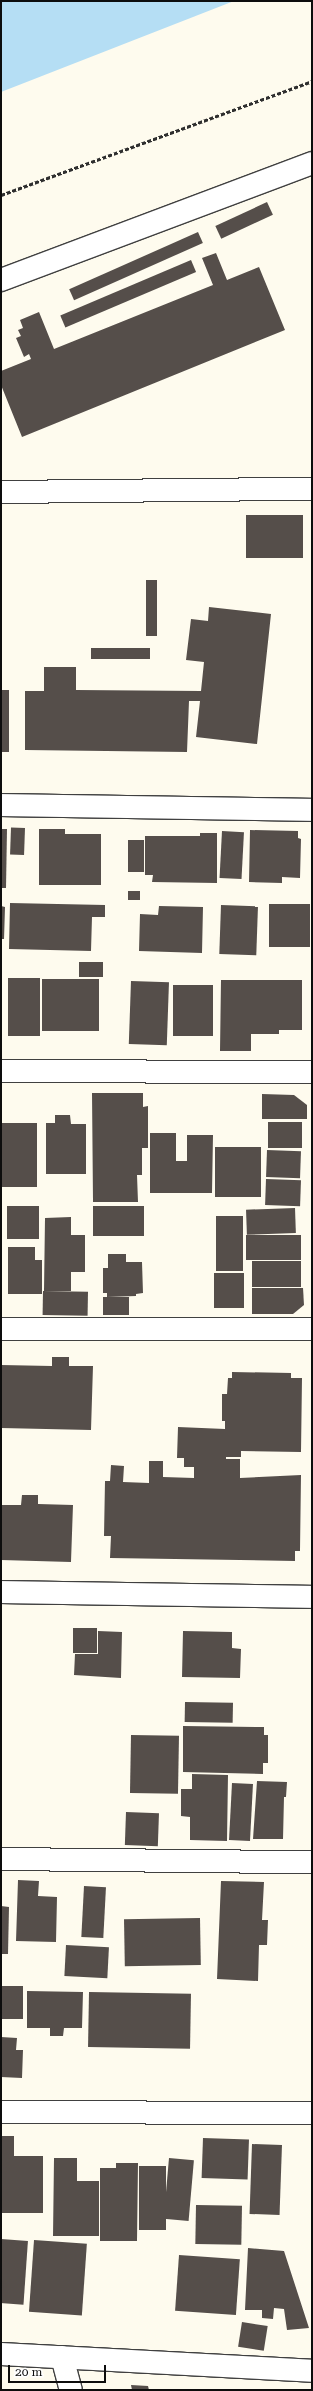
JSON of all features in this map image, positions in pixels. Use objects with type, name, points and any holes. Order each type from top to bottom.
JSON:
[{"type":"street","points":[[1,280],[312,163]]},
{"type":"street","points":[[1,492],[312,489]]},
{"type":"street","points":[[1,805],[312,810]]},
{"type":"street","points":[[1,1071],[312,1072]]},
{"type":"street","points":[[1,1329],[312,1329]]},
{"type":"street","points":[[1,1592],[312,1597]]},
{"type":"street","points":[[1,1859],[312,1862]]},
{"type":"street","points":[[1,2112],[312,2113]]},
{"type":"street","points":[[1,2354],[312,2371]]},
{"type":"street","points":[[62,2357],[71,2390]]},
{"type":"path","points":[[1,195],[312,81]]},
{"type":"water","points":[[1,1],[234,1],[1,92]]},
{"type":"building","points":[[267,202],[273,215],[221,239],[215,226]]},
{"type":"building","points":[[198,232],[203,243],[74,300],[69,289]]},
{"type":"building","points":[[216,253],[227,280],[259,267],[285,330],[22,437],[1,385],[1,371],[31,359],[29,354],[24,357],[16,338],[21,336],[18,330],[23,328],[20,320],[39,312],[54,349],[213,285],[202,258]]},
{"type":"building","points":[[191,260],[196,272],[65,327],[60,315]]},
{"type":"building","points":[[246,515],[303,515],[303,558],[246,558]]},
{"type":"building","points":[[146,580],[157,580],[157,636],[146,636]]},
{"type":"building","points":[[209,607],[271,614],[257,744],[196,737],[200,701],[189,701],[187,752],[25,750],[25,691],[44,691],[44,667],[76,667],[76,690],[201,691],[204,662],[186,660],[191,619],[208,621]]},
{"type":"building","points":[[91,648],[150,648],[150,659],[91,659]]},
{"type":"building","points":[[1,690],[9,690],[9,752],[1,752]]},
{"type":"building","points":[[11,828],[25,828],[24,855],[10,854]]},
{"type":"building","points":[[1,829],[7,829],[6,888],[1,888]]},
{"type":"building","points":[[39,829],[65,829],[65,834],[101,834],[101,885],[39,885]]},
{"type":"building","points":[[250,830],[298,831],[298,838],[301,839],[300,878],[282,877],[282,883],[249,882]]},
{"type":"building","points":[[222,831],[244,832],[242,879],[220,878]]},
{"type":"building","points":[[200,833],[217,833],[217,883],[152,882],[153,875],[145,875],[145,836],[200,836]]},
{"type":"building","points":[[128,840],[144,840],[144,872],[128,872]]},
{"type":"building","points":[[128,891],[140,891],[140,900],[128,900]]},
{"type":"building","points":[[10,903],[105,905],[105,917],[92,917],[91,951],[9,949]]},
{"type":"building","points":[[269,904],[310,904],[310,947],[269,947]]},
{"type":"building","points":[[221,905],[258,906],[256,955],[219,954]]},
{"type":"building","points":[[1,906],[5,907],[4,939],[1,939]]},
{"type":"building","points":[[159,906],[203,907],[202,953],[139,951],[140,914],[158,915]]},
{"type":"building","points":[[79,962],[103,962],[103,977],[79,977]]},
{"type":"building","points":[[8,978],[40,978],[40,1036],[8,1036]]},
{"type":"building","points":[[42,979],[99,979],[99,1031],[42,1031]]},
{"type":"building","points":[[221,980],[302,980],[302,1030],[279,1030],[279,1034],[251,1034],[251,1051],[220,1051]]},
{"type":"building","points":[[131,981],[169,982],[167,1045],[129,1044]]},
{"type":"building","points":[[173,985],[213,985],[213,1036],[173,1036]]},
{"type":"building","points":[[92,1093],[143,1093],[143,1107],[148,1106],[148,1148],[142,1148],[142,1175],[137,1175],[138,1202],[93,1202]]},
{"type":"building","points":[[262,1094],[294,1095],[307,1105],[307,1119],[262,1119]]},
{"type":"building","points":[[55,1115],[70,1115],[71,1124],[86,1124],[86,1174],[46,1174],[46,1123],[55,1123]]},
{"type":"building","points":[[268,1122],[302,1122],[302,1148],[268,1148]]},
{"type":"building","points":[[1,1123],[37,1123],[37,1187],[1,1187]]},
{"type":"building","points":[[150,1133],[176,1133],[176,1161],[187,1161],[187,1135],[213,1135],[212,1193],[150,1193]]},
{"type":"building","points":[[215,1147],[261,1147],[261,1197],[215,1197]]},
{"type":"building","points":[[267,1150],[301,1151],[300,1178],[266,1177]]},
{"type":"building","points":[[266,1179],[301,1180],[300,1206],[265,1205]]},
{"type":"building","points":[[7,1206],[39,1206],[39,1239],[7,1239]]},
{"type":"building","points":[[93,1206],[144,1206],[144,1236],[93,1236]]},
{"type":"building","points":[[295,1208],[296,1233],[247,1235],[246,1210]]},
{"type":"building","points":[[216,1216],[243,1216],[243,1271],[216,1271]]},
{"type":"building","points":[[71,1217],[71,1235],[85,1235],[85,1272],[71,1272],[71,1291],[44,1291],[45,1218]]},
{"type":"building","points":[[246,1235],[301,1235],[301,1260],[246,1260]]},
{"type":"building","points":[[8,1247],[35,1247],[35,1260],[42,1260],[42,1294],[8,1294]]},
{"type":"building","points":[[108,1254],[126,1254],[126,1262],[142,1262],[143,1293],[136,1294],[136,1296],[107,1297],[107,1293],[103,1293],[103,1268],[108,1268]]},
{"type":"building","points":[[252,1261],[301,1261],[301,1287],[252,1287]]},
{"type":"building","points":[[214,1273],[244,1273],[244,1308],[214,1308]]},
{"type":"building","points":[[252,1288],[303,1288],[304,1305],[293,1314],[252,1314]]},
{"type":"building","points":[[43,1291],[88,1292],[88,1316],[43,1315]]},
{"type":"building","points":[[103,1297],[129,1297],[129,1315],[103,1315]]},
{"type":"building","points":[[52,1357],[69,1357],[69,1366],[93,1366],[91,1430],[1,1428],[1,1365],[52,1366]]},
{"type":"building","points":[[232,1372],[291,1373],[291,1378],[302,1378],[301,1452],[241,1451],[241,1457],[226,1457],[226,1459],[240,1459],[240,1478],[301,1475],[300,1551],[295,1551],[295,1561],[110,1558],[111,1536],[104,1536],[105,1481],[110,1481],[111,1465],[124,1466],[123,1482],[149,1483],[149,1461],[163,1461],[163,1477],[194,1478],[194,1467],[184,1467],[184,1458],[177,1458],[178,1427],[225,1429],[225,1421],[222,1421],[222,1394],[227,1394],[228,1378],[232,1378]]},
{"type":"building","points":[[22,1495],[38,1495],[38,1504],[73,1505],[71,1562],[1,1560],[1,1505],[21,1505]]},
{"type":"building","points":[[73,1628],[97,1628],[97,1653],[73,1653]]},
{"type":"building","points":[[98,1631],[122,1632],[121,1678],[74,1675],[75,1654],[98,1654]]},
{"type":"building","points":[[183,1631],[232,1632],[232,1648],[241,1649],[240,1678],[182,1677]]},
{"type":"building","points":[[185,1702],[233,1703],[233,1723],[185,1722]]},
{"type":"building","points":[[183,1726],[264,1727],[264,1735],[268,1735],[268,1763],[263,1763],[263,1774],[183,1772]]},
{"type":"building","points":[[131,1735],[179,1736],[178,1794],[130,1793]]},
{"type":"building","points":[[192,1774],[228,1775],[227,1841],[190,1840],[190,1817],[181,1816],[181,1789],[192,1789]]},
{"type":"building","points":[[257,1781],[287,1782],[286,1797],[284,1797],[283,1839],[253,1839]]},
{"type":"building","points":[[232,1783],[253,1784],[250,1841],[229,1840]]},
{"type":"building","points":[[126,1812],[159,1813],[158,1846],[125,1845]]},
{"type":"building","points":[[18,1880],[39,1881],[38,1896],[57,1897],[56,1942],[16,1941]]},
{"type":"building","points":[[221,1881],[264,1882],[262,1920],[268,1920],[267,1945],[259,1945],[258,1981],[217,1979]]},
{"type":"building","points":[[84,1886],[106,1887],[103,1938],[81,1937]]},
{"type":"building","points":[[1,1906],[9,1907],[8,1954],[1,1954]]},
{"type":"building","points":[[200,1918],[201,1965],[125,1966],[124,1919]]},
{"type":"building","points":[[66,1945],[109,1947],[107,1978],[64,1976]]},
{"type":"building","points":[[1,1986],[23,1986],[23,2019],[1,2019]]},
{"type":"building","points":[[27,1991],[83,1992],[82,2028],[64,2028],[63,2036],[50,2036],[50,2028],[27,2028]]},
{"type":"building","points":[[89,1992],[191,1994],[190,2049],[88,2047]]},
{"type":"building","points":[[1,2037],[17,2038],[16,2050],[23,2050],[22,2078],[1,2077]]},
{"type":"building","points":[[1,2136],[14,2136],[14,2156],[43,2156],[43,2213],[1,2213]]},
{"type":"building","points":[[203,2138],[249,2140],[248,2180],[202,2178]]},
{"type":"building","points":[[252,2144],[282,2145],[280,2215],[250,2214]]},
{"type":"building","points":[[54,2158],[77,2158],[77,2181],[99,2181],[99,2236],[53,2236]]},
{"type":"building","points":[[169,2158],[194,2160],[189,2221],[164,2219]]},
{"type":"building","points":[[116,2163],[138,2163],[137,2241],[100,2241],[100,2168],[116,2168]]},
{"type":"building","points":[[139,2166],[166,2166],[166,2230],[139,2230]]},
{"type":"building","points":[[196,2205],[242,2206],[241,2245],[195,2244]]},
{"type":"building","points":[[1,2239],[28,2241],[23,2305],[1,2303]]},
{"type":"building","points":[[34,2240],[87,2244],[82,2316],[29,2312]]},
{"type":"building","points":[[248,2248],[284,2251],[309,2328],[287,2330],[284,2309],[274,2308],[273,2319],[262,2318],[262,2310],[245,2310]]},
{"type":"building","points":[[179,2255],[240,2259],[236,2315],[175,2311]]},
{"type":"building","points":[[242,2322],[268,2326],[264,2351],[238,2347]]},
{"type":"building","points":[[131,2385],[148,2386],[149,2390],[132,2390]]}]
